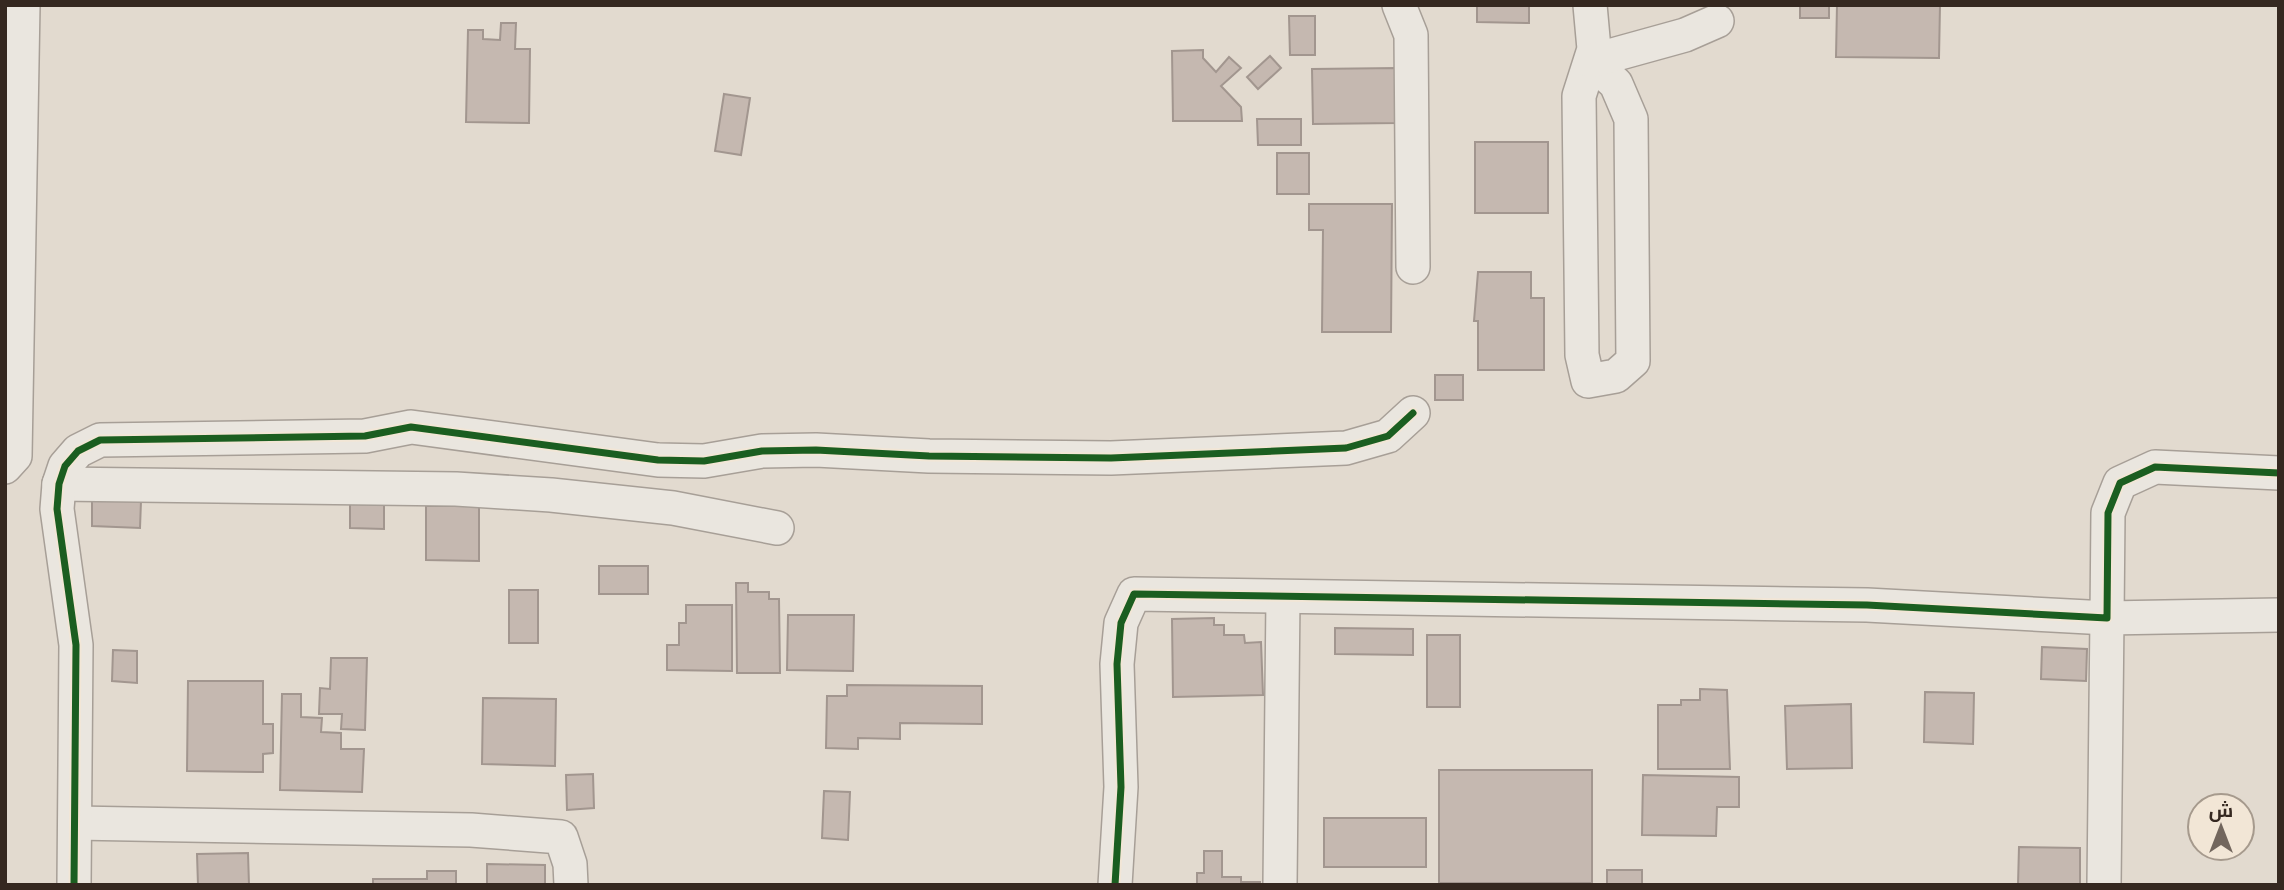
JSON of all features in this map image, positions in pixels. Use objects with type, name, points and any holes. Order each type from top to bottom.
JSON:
[{"type":"street","points":[[5,467],[15,456],[23,5]]},
{"type":"street","points":[[1399,5],[1411,34],[1413,267]]},
{"type":"street","points":[[1590,5],[1594,49],[1579,96],[1582,355],[1588,381],[1616,376],[1633,361],[1631,119],[1616,85],[1591,61]]},
{"type":"street","points":[[1591,61],[1685,35],[1717,21]]},
{"type":"street","points":[[1582,274],[1616,281],[1633,291]]},
{"type":"street","points":[[74,885],[76,645],[57,509],[59,484],[65,466],[78,451],[100,440],[365,436],[411,427],[658,460],[704,461],[762,451],[816,450],[929,456],[1111,458],[1346,448],[1388,436],[1413,413]]},
{"type":"street","points":[[362,488],[365,436]]},
{"type":"street","points":[[614,502],[616,454]]},
{"type":"street","points":[[2104,885],[2107,522],[2120,483],[2155,467],[2279,473]]},
{"type":"street","points":[[59,484],[470,490],[673,508],[777,528]]},
{"type":"street","points":[[1115,885],[1121,787],[1117,664],[1121,623],[1134,594],[1867,605],[2107,618],[2279,615]]},
{"type":"street","points":[[1280,885],[1283,597]]},
{"type":"street","points":[[75,823],[471,830],[561,837],[570,864],[571,885]]},
{"type":"building","points":[[1477,5],[1529,5],[1529,23],[1477,22]]},
{"type":"building","points":[[1800,5],[1829,5],[1829,18],[1800,18]]},
{"type":"building","points":[[1837,5],[1940,5],[1939,58],[1836,57]]},
{"type":"building","points":[[1289,16],[1315,16],[1315,55],[1290,55]]},
{"type":"building","points":[[501,23],[516,23],[515,49],[530,49],[529,123],[466,122],[468,30],[483,30],[483,39],[500,40]]},
{"type":"building","points":[[1203,50],[1203,58],[1216,72],[1229,57],[1241,68],[1221,86],[1241,107],[1242,121],[1173,121],[1172,51]]},
{"type":"building","points":[[1270,56],[1281,68],[1258,89],[1247,77]]},
{"type":"building","points":[[1397,68],[1397,123],[1313,124],[1312,69]]},
{"type":"building","points":[[724,94],[750,98],[741,155],[715,151]]},
{"type":"building","points":[[1257,119],[1301,119],[1301,145],[1258,145]]},
{"type":"building","points":[[1475,142],[1548,142],[1548,213],[1475,213]]},
{"type":"building","points":[[1277,153],[1309,153],[1309,194],[1277,194]]},
{"type":"building","points":[[1309,204],[1392,204],[1391,332],[1322,332],[1323,230],[1309,230]]},
{"type":"building","points":[[1478,272],[1531,272],[1531,298],[1544,298],[1544,370],[1478,370],[1478,321],[1474,321]]},
{"type":"building","points":[[1435,375],[1463,375],[1463,400],[1435,400]]},
{"type":"building","points":[[92,499],[141,501],[140,528],[92,526]]},
{"type":"building","points":[[350,504],[384,504],[384,529],[350,528]]},
{"type":"building","points":[[426,506],[479,506],[479,561],[426,560]]},
{"type":"building","points":[[599,566],[648,566],[648,594],[599,594]]},
{"type":"building","points":[[736,583],[748,583],[748,592],[769,592],[769,599],[779,599],[780,673],[737,673]]},
{"type":"building","points":[[509,590],[538,590],[538,643],[509,643]]},
{"type":"building","points":[[686,605],[732,605],[732,671],[667,670],[667,645],[679,645],[679,623],[686,623]]},
{"type":"building","points":[[788,615],[854,615],[853,671],[787,670]]},
{"type":"building","points":[[1214,618],[1214,625],[1224,625],[1224,635],[1244,635],[1245,643],[1261,642],[1263,695],[1173,697],[1172,619]]},
{"type":"building","points":[[1335,628],[1413,629],[1413,655],[1335,654]]},
{"type":"building","points":[[1427,635],[1460,635],[1460,707],[1427,707]]},
{"type":"building","points":[[2042,647],[2087,649],[2086,681],[2041,679]]},
{"type":"building","points":[[113,650],[137,651],[137,683],[112,681]]},
{"type":"building","points":[[331,658],[367,658],[365,730],[341,729],[342,714],[319,714],[320,688],[330,689]]},
{"type":"building","points":[[188,681],[263,681],[263,724],[273,724],[273,753],[263,754],[263,772],[187,771]]},
{"type":"building","points":[[847,685],[982,686],[982,724],[900,723],[900,739],[858,738],[858,749],[826,748],[827,696],[847,696]]},
{"type":"building","points":[[1700,689],[1727,690],[1730,769],[1658,769],[1658,705],[1681,705],[1681,700],[1700,700]]},
{"type":"building","points":[[1925,692],[1974,693],[1973,744],[1924,742]]},
{"type":"building","points":[[282,694],[301,694],[301,717],[322,718],[321,732],[341,733],[341,749],[364,749],[362,792],[280,790]]},
{"type":"building","points":[[483,698],[556,699],[555,766],[482,764]]},
{"type":"building","points":[[1851,704],[1852,768],[1787,769],[1785,706]]},
{"type":"building","points":[[1439,770],[1592,770],[1592,883],[1439,883]]},
{"type":"building","points":[[593,774],[594,808],[567,810],[566,775]]},
{"type":"building","points":[[1643,775],[1739,777],[1739,807],[1717,807],[1716,836],[1642,835]]},
{"type":"building","points":[[824,791],[850,792],[848,840],[822,838]]},
{"type":"building","points":[[1324,818],[1426,818],[1426,867],[1324,867]]},
{"type":"building","points":[[2019,847],[2080,848],[2080,885],[2018,885]]},
{"type":"building","points":[[1204,851],[1222,851],[1222,877],[1241,877],[1241,882],[1260,882],[1260,885],[1197,885],[1197,873],[1204,873]]},
{"type":"building","points":[[248,853],[249,885],[198,885],[197,854]]},
{"type":"building","points":[[487,864],[545,865],[545,885],[487,885]]},
{"type":"building","points":[[1607,870],[1642,870],[1642,885],[1607,885]]},
{"type":"building","points":[[427,871],[456,871],[456,885],[373,885],[373,879],[427,879]]},
{"type":"cycle path","points":[[74,885],[76,645],[57,509],[59,484],[65,466],[78,451],[100,440],[365,436],[411,427],[658,460],[704,461],[762,451],[816,450],[929,456],[1111,458],[1346,448],[1388,436],[1413,413]]},
{"type":"cycle path","points":[[1115,885],[1121,787],[1117,664],[1121,623],[1134,594],[1867,605],[2107,618],[2108,513],[2120,483],[2155,467],[2279,473]]}]
